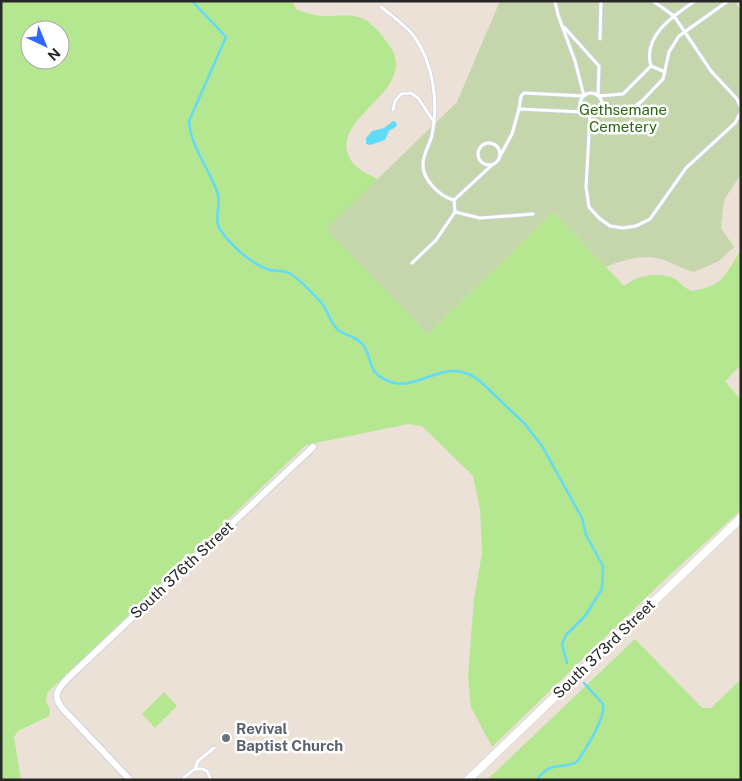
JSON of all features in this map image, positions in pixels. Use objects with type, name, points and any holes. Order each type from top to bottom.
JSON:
[{"type":"street","name":"South 376th Street","points":[[130,780],[65,712],[55,695],[67,679],[313,447]]},
{"type":"street","name":"South 373rd Street","points":[[468,780],[741,518]]},
{"type":"lane","points":[[556,1],[584,96],[580,103],[583,112]]},
{"type":"lane","points":[[600,39],[601,1]]},
{"type":"lane","points":[[590,116],[586,187],[589,207],[610,226],[622,228],[636,226],[650,219],[675,180],[734,123],[741,110],[738,99],[711,71],[674,16],[653,1]]},
{"type":"lane","points":[[651,66],[650,56],[653,43],[664,26],[674,16],[695,1]]},
{"type":"lane","points":[[590,116],[599,112],[621,113],[631,109],[658,86],[665,72],[672,46],[685,31],[728,1]]},
{"type":"lane","points":[[381,7],[408,30],[421,51],[434,93],[434,123],[423,164],[424,172],[430,182],[444,196],[454,200]]},
{"type":"lane","points":[[563,27],[599,66],[598,96],[602,102],[599,112]]},
{"type":"lane","points":[[651,66],[665,72]]},
{"type":"lane","points":[[454,200],[500,156],[512,134],[521,96],[524,93],[584,96],[591,93],[598,96],[623,94],[651,66]]},
{"type":"lane","points":[[392,110],[401,94],[411,93],[418,98],[434,123]]},
{"type":"lane","points":[[519,109],[583,112],[590,116]]},
{"type":"lane","points":[[492,165],[484,164],[480,160],[478,152],[481,147],[488,143],[494,144],[498,148],[500,156]]},
{"type":"lane","points":[[412,263],[436,240],[455,212],[454,200]]},
{"type":"lane","points":[[455,212],[480,218],[533,214]]},
{"type":"lane","points":[[182,780],[195,769],[198,761],[214,748]]},
{"type":"lane","points":[[195,769],[207,771],[211,780]]},
{"type":"green space","points":[[1,1],[292,1],[297,10],[310,14],[352,16],[368,22],[386,41],[395,59],[394,75],[386,89],[360,117],[350,131],[346,146],[352,162],[364,172],[378,179],[327,229],[428,334],[553,212],[624,286],[642,277],[662,275],[675,279],[692,291],[703,289],[717,283],[722,278],[741,250],[741,365],[725,381],[741,400],[741,510],[662,582],[492,747],[471,707],[468,675],[474,599],[482,553],[480,509],[473,476],[422,426],[408,424],[306,445],[47,693],[46,701],[50,709],[49,716],[18,731],[14,737],[21,780],[1,780]]},
{"type":"green space","name":"Gethsemane Cemetery","points":[[500,1],[735,1],[741,12],[741,174],[724,200],[721,228],[734,247],[719,261],[694,272],[665,260],[648,257],[625,260],[606,267],[553,212],[428,334],[326,229],[457,102]]},
{"type":"green space","points":[[635,639],[702,708],[711,708],[741,679],[741,780],[487,780]]},
{"type":"green space","points":[[164,692],[177,706],[155,728],[142,714]]},
{"type":"water","points":[[393,121],[396,122],[397,126],[389,131],[385,140],[370,145],[366,144],[366,138],[372,131],[384,128]]},
{"type":"waterway","points":[[192,1],[226,37],[189,121],[193,140],[218,194],[217,218],[221,231],[236,248],[254,263],[270,270],[289,273],[301,282],[323,304],[338,330],[361,342],[374,370],[383,378],[402,384],[445,372],[457,371],[469,374],[481,382],[525,424],[542,446],[582,518],[586,535],[603,566],[602,589],[585,616],[566,635],[562,644],[567,663]]},
{"type":"waterway","points":[[537,780],[546,770],[577,762],[590,742],[601,717],[603,704],[584,683]]},
{"type":"place","name":"Revival Baptist Church","points":[[226,738]]}]
